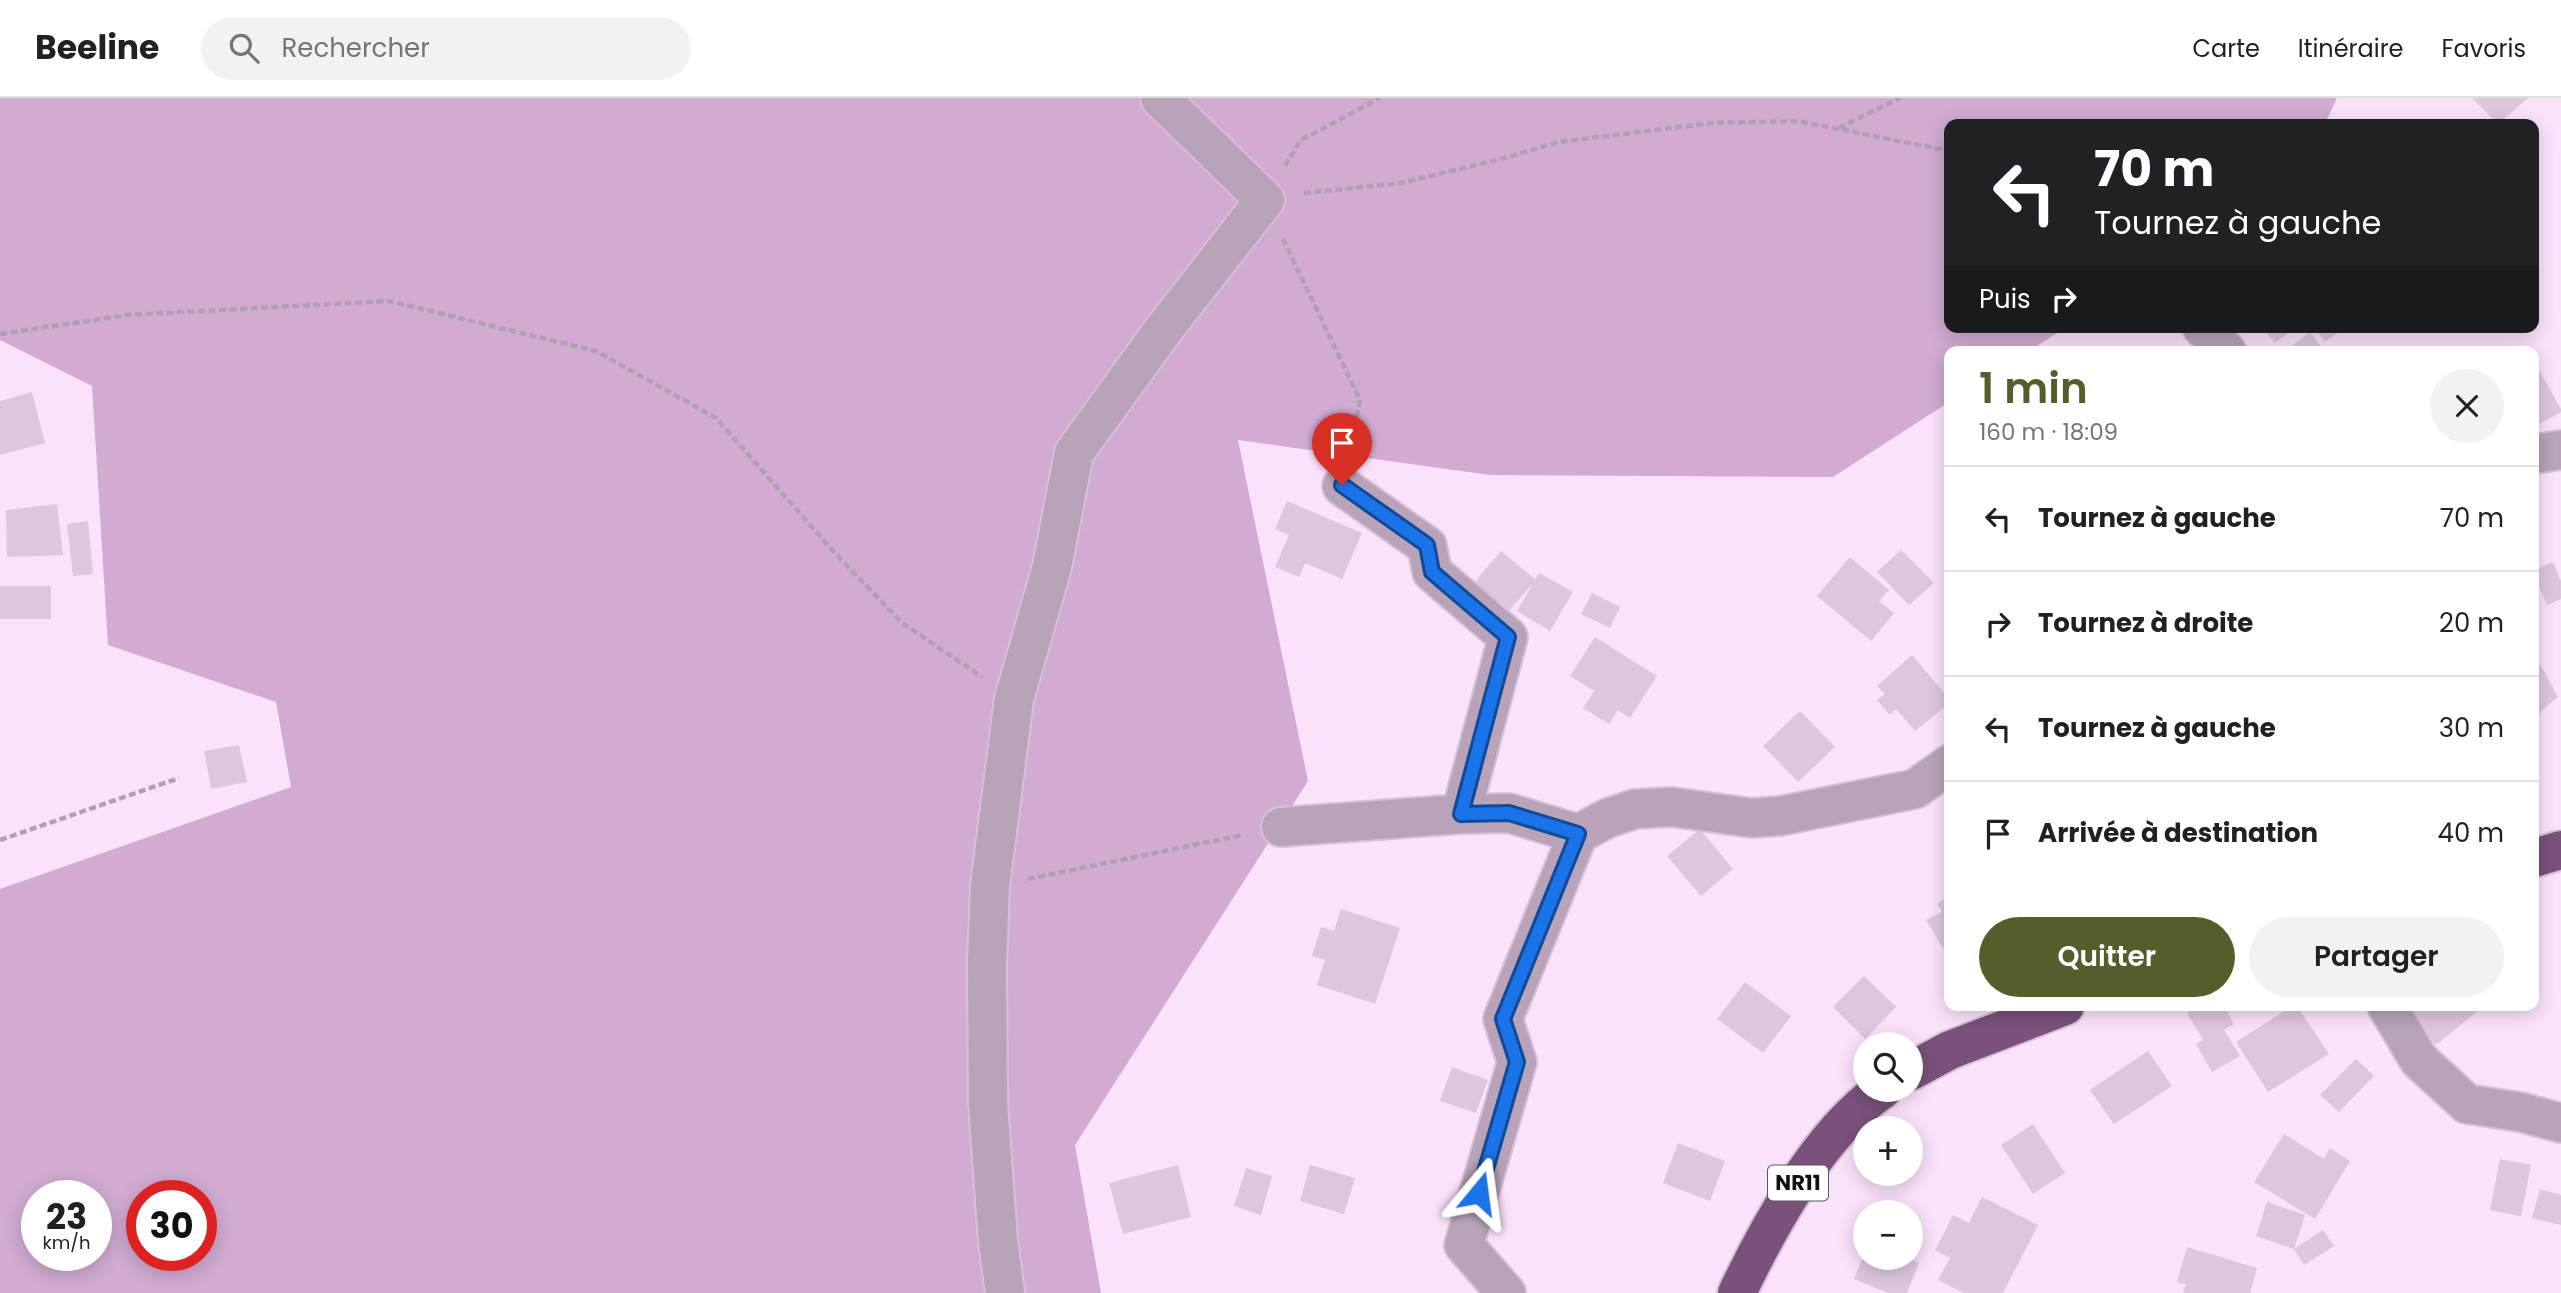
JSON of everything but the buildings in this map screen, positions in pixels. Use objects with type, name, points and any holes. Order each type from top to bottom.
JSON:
[{"type":"highway","points":[[2539,857],[2561,850]]},
{"type":"highway","points":[[1923,1065],[1950,1050],[2052,1011]]},
{"type":"highway","name":"NR11","points":[[1737,1293],[1807,1167],[1844,1122],[1868,1102]]},
{"type":"street","points":[[1005,1293],[998,1241],[988,1104],[986,963],[990,886],[1014,699],[1052,567],[1074,453],[1164,329],[1265,200],[1160,98]]},
{"type":"street","points":[[2208,333],[2221,346]]},
{"type":"street","points":[[2539,453],[2561,450]]},
{"type":"street","points":[[1342,485],[1427,545],[1432,572],[1508,637],[1461,814]]},
{"type":"street","points":[[1506,1293],[1464,1245],[1517,1062],[1503,1019],[1578,834],[1608,818],[1635,809],[1672,807],[1752,818],[1780,816],[1915,789],[1944,768]]},
{"type":"street","points":[[1281,827],[1509,813],[1578,834]]},
{"type":"street","points":[[2390,1011],[2419,1060],[2467,1104],[2519,1112],[2561,1123]]},
{"type":"path","points":[[1265,200],[1301,140],[1380,98]]},
{"type":"path","points":[[1839,128],[1900,98]]},
{"type":"path","points":[[1265,200],[1328,189],[1401,183],[1559,142],[1711,123],[1798,121],[1944,150]]},
{"type":"path","points":[[1265,200],[1360,400],[1342,485]]},
{"type":"path","points":[[0,334],[128,315],[389,301],[596,351],[716,418],[834,552],[901,622],[1014,699]]},
{"type":"path","points":[[0,840],[179,778]]},
{"type":"path","points":[[990,886],[1281,827]]},
{"type":"shaded area","points":[[0,98],[2337,98],[2327,119],[1944,119],[1944,333],[2057,333],[2037,346],[1944,346],[1944,405],[1833,477],[1490,475],[1238,440],[1308,781],[1075,1145],[1101,1293],[0,1293],[0,889],[291,787],[276,702],[108,645],[92,386],[0,340]]},
{"type":"route","points":[[1342,485],[1427,545],[1432,572],[1508,637],[1461,814],[1509,813],[1578,834],[1503,1019],[1517,1062],[1479,1193]]}]
